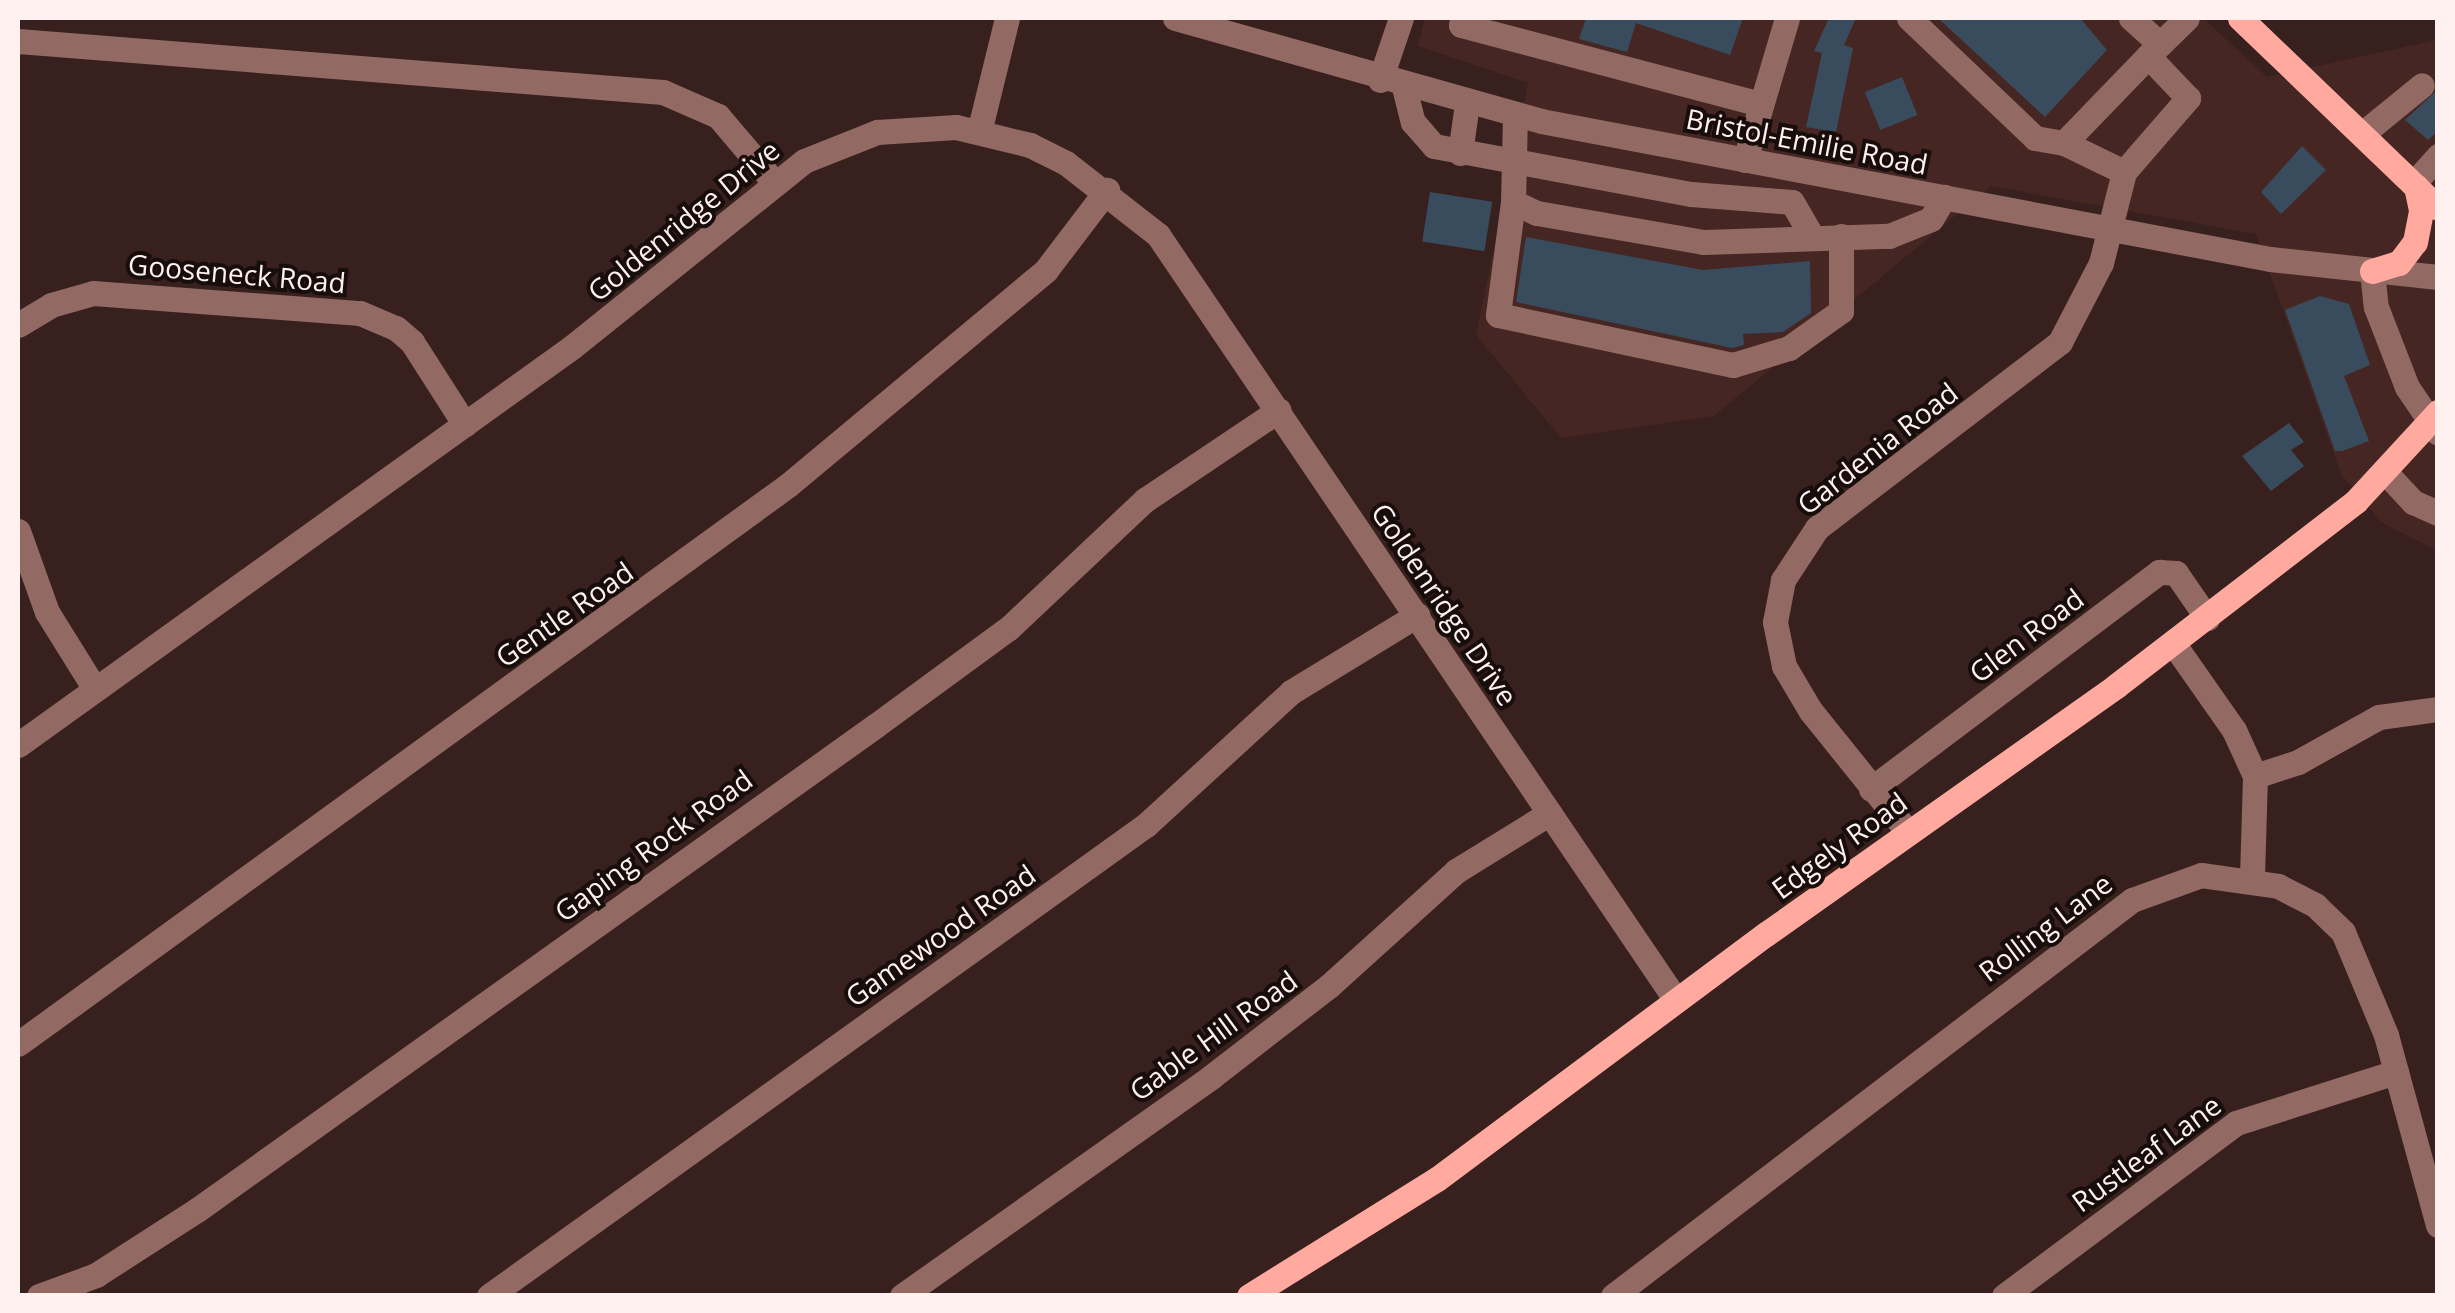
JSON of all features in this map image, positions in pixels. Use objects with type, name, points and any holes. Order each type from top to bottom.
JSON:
[{"type":"main road","points":[[2240,18],[2438,208]]},
{"type":"main road","points":[[2372,271],[2399,262],[2415,242],[2422,210],[2414,186]]},
{"type":"main road","name":"Edgely Road","points":[[1249,1296],[1438,1179],[1676,1000],[2207,618],[2386,473],[2434,423]]},
{"type":"street","points":[[979,132],[1007,18]]},
{"type":"street","name":"Bristol-Emilie Road","points":[[1174,18],[1392,84],[1598,132],[2111,229],[2372,271],[2438,277]]},
{"type":"street","points":[[1401,18],[1392,84],[1434,146],[1590,176],[1792,202],[1812,236]]},
{"type":"street","points":[[1463,18],[1460,25],[1761,104]]},
{"type":"street","points":[[1745,160],[1787,18]]},
{"type":"street","points":[[1910,18],[2035,138],[2064,143],[2124,172],[2188,98],[2130,18]]},
{"type":"street","points":[[2064,143],[2186,18]]},
{"type":"street","points":[[18,41],[664,92],[718,116],[774,182]]},
{"type":"street","points":[[2362,134],[2422,85]]},
{"type":"street","points":[[1460,153],[1468,104]]},
{"type":"street","points":[[1515,114],[1509,160],[1513,202],[1498,315],[1733,365],[1789,348],[1842,311],[1841,236]]},
{"type":"street","name":"Goldenridge Drive","points":[[18,745],[572,347],[774,182],[829,148],[876,132],[922,126],[979,132],[1030,145],[1107,190],[1158,234],[1193,278],[1676,1000]]},
{"type":"street","points":[[1590,176],[1598,132]]},
{"type":"street","points":[[2414,186],[2438,156]]},
{"type":"street","name":"Gardenia Road","points":[[1908,832],[1871,790],[1784,666],[1775,622],[1783,580],[1817,528],[2060,342],[2077,318],[2111,229],[2124,172]]},
{"type":"street","name":"Gentle Road","points":[[18,1044],[786,486],[1046,270],[1107,190]]},
{"type":"street","points":[[1513,202],[1537,214],[1704,242],[1890,236],[1931,219],[1944,197]]},
{"type":"street","points":[[2372,271],[2376,306],[2434,423]]},
{"type":"street","name":"Gooseneck Road","points":[[18,325],[52,305],[105,292],[360,314],[396,328],[412,342],[465,425]]},
{"type":"street","name":"Gaping Rock Road","points":[[39,1296],[96,1275],[197,1210],[875,726],[1022,618],[1144,500],[1279,410]]},
{"type":"street","points":[[2386,473],[2412,502],[2438,513]]},
{"type":"street","points":[[18,531],[47,612],[94,689]]},
{"type":"street","name":"Glen Road","points":[[1871,790],[2159,572],[2176,573],[2207,618]]},
{"type":"street","name":"Gamewood Road","points":[[489,1296],[1146,824],[1291,692],[1417,615]]},
{"type":"street","points":[[2173,643],[2234,730],[2255,776],[2259,830],[2252,879]]},
{"type":"street","points":[[2255,776],[2298,762],[2378,717],[2438,709]]},
{"type":"street","name":"Gable Hill Road","points":[[902,1296],[1226,1066],[1358,961],[1456,871],[1550,813]]},
{"type":"street","name":"Rolling Lane","points":[[1613,1296],[2132,900],[2201,875],[2252,879],[2315,905],[2343,932],[2362,968],[2396,1072],[2438,1225]]},
{"type":"street","name":"Rustleaf Lane","points":[[2004,1296],[2236,1123],[2396,1072]]},
{"type":"street","points":[[2413,1137],[2438,1128]]},
{"type":"shaded area","points":[[1425,18],[2203,18],[2267,77],[2437,40],[2437,550],[2381,522],[2341,474],[2256,234],[1991,186],[1714,416],[1561,438],[1476,335],[1528,83],[1418,46]]},
{"type":"building","points":[[1586,18],[1743,18],[1730,55],[1636,23],[1627,52],[1579,39]]},
{"type":"building","points":[[1829,18],[1856,18],[1844,45],[1853,48],[1836,132],[1806,127],[1822,53],[1814,51]]},
{"type":"building","points":[[1938,18],[2080,18],[2107,50],[2045,117]]},
{"type":"building","points":[[1902,77],[1917,115],[1880,130],[1865,92]]},
{"type":"building","points":[[2438,89],[2438,131],[2428,140],[2405,120]]},
{"type":"building","points":[[2302,146],[2326,170],[2281,214],[2261,192]]},
{"type":"building","points":[[1430,192],[1492,202],[1484,251],[1422,241]]},
{"type":"building","points":[[1526,237],[1703,270],[1810,261],[1811,313],[1783,332],[1743,334],[1744,345],[1732,348],[1516,302]]},
{"type":"building","points":[[2320,296],[2349,304],[2370,365],[2344,376],[2369,441],[2342,451],[2335,451],[2285,310]]},
{"type":"building","points":[[2289,423],[2304,442],[2291,450],[2304,466],[2271,491],[2242,456]]}]
